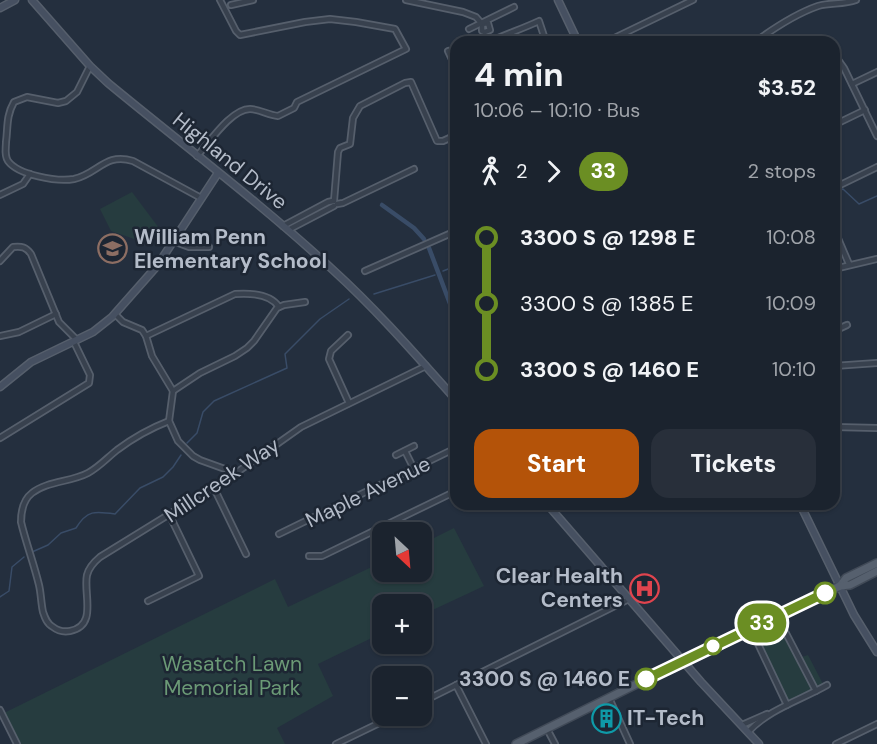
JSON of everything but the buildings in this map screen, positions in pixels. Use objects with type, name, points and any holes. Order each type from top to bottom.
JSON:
[{"type":"main road","points":[[0,8],[15,0]]},
{"type":"main road","name":"Highland Drive","points":[[32,0],[108,83],[286,228],[353,289],[450,393]]},
{"type":"main road","points":[[558,0],[574,36]]},
{"type":"main road","points":[[0,387],[31,362],[93,332],[115,314],[157,266],[218,173]]},
{"type":"main road","points":[[551,510],[759,744]]},
{"type":"main road","points":[[803,510],[859,624],[877,652]]},
{"type":"main road","points":[[840,586],[846,579],[877,563]]},
{"type":"main road","points":[[516,744],[683,661],[840,586],[850,585],[877,571]]},
{"type":"street","points":[[197,156],[229,119],[240,111],[251,109],[278,116],[294,108],[297,102],[405,49],[395,29],[338,20],[305,22],[240,34],[236,32],[220,0]]},
{"type":"street","points":[[231,5],[253,0]]},
{"type":"street","points":[[406,0],[435,3],[469,14],[482,24]]},
{"type":"street","points":[[618,36],[693,0]]},
{"type":"street","points":[[763,36],[819,3],[843,4],[856,0]]},
{"type":"street","points":[[469,29],[514,7]]},
{"type":"street","points":[[501,36],[511,31],[520,31],[539,21],[544,36]]},
{"type":"street","points":[[90,66],[73,97],[58,103],[35,97],[14,102],[3,122],[6,157],[13,165],[30,174],[72,179],[109,160],[124,157],[201,198]]},
{"type":"street","points":[[840,66],[852,84],[877,136]]},
{"type":"street","points":[[852,84],[877,72]]},
{"type":"street","points":[[334,203],[338,152],[340,148],[350,144],[355,112],[364,103],[411,82],[437,141],[450,138]]},
{"type":"street","points":[[840,122],[865,110]]},
{"type":"street","points":[[840,185],[877,167]]},
{"type":"street","points":[[286,228],[334,203],[414,169]]},
{"type":"street","points":[[0,195],[22,184],[30,174]]},
{"type":"street","points":[[365,271],[450,234]]},
{"type":"street","points":[[173,241],[189,247],[209,247]]},
{"type":"street","points":[[840,243],[849,264]]},
{"type":"street","points":[[0,261],[13,247],[19,246],[32,254],[62,327],[76,341],[90,375],[89,383],[0,438]]},
{"type":"street","points":[[840,267],[877,259]]},
{"type":"street","points":[[146,336],[235,294],[243,293],[269,298],[279,307]]},
{"type":"street","points":[[173,391],[204,370],[247,348],[279,307],[305,302]]},
{"type":"street","points":[[0,336],[19,332],[56,314]]},
{"type":"street","points":[[115,314],[123,322],[141,329],[146,336],[152,356],[173,391],[169,421],[178,441],[193,456],[236,473]]},
{"type":"street","points":[[840,328],[847,324]]},
{"type":"street","points":[[348,335],[331,351],[329,359],[349,403]]},
{"type":"street","points":[[840,366],[877,363]]},
{"type":"street","name":"Millcreek Way","points":[[169,421],[129,442],[89,472],[41,488],[25,500],[21,522],[39,585],[42,610],[46,620],[53,628],[68,632],[78,628],[86,620],[88,605],[86,579],[92,565],[100,557],[214,488],[301,427],[426,366]]},
{"type":"street","points":[[840,427],[877,428]]},
{"type":"street","points":[[396,455],[414,446]]},
{"type":"street","points":[[405,451],[414,469]]},
{"type":"street","name":"Maple Avenue","points":[[279,534],[450,451]]},
{"type":"street","points":[[214,488],[246,554]]},
{"type":"street","points":[[309,556],[322,556],[450,494]]},
{"type":"street","points":[[148,601],[199,576],[170,516]]},
{"type":"street","points":[[432,697],[629,599]]},
{"type":"street","points":[[777,616],[816,691]]},
{"type":"street","points":[[751,629],[787,705]]},
{"type":"street","points":[[456,685],[486,744]]},
{"type":"street","points":[[742,725],[827,685]]},
{"type":"street","points":[[609,698],[630,744]]},
{"type":"street","points":[[748,732],[772,712]]},
{"type":"street","points":[[1,713],[17,744]]},
{"type":"street","points":[[836,744],[877,724]]},
{"type":"street","points":[[336,744],[373,726]]},
{"type":"street","points":[[547,729],[555,744]]},
{"type":"green space","points":[[132,192],[162,232],[140,241],[111,231],[100,209]]},
{"type":"green space","name":"Wasatch Lawn Memorial Park","points":[[454,528],[484,586],[432,610],[432,594],[372,594],[372,638],[318,664],[333,696],[277,728],[285,744],[20,744],[4,713],[275,579],[288,607],[372,567],[372,582],[432,582],[432,539]]},
{"type":"green space","points":[[785,623],[802,657],[808,655],[823,684],[787,702],[756,637]]},
{"type":"waterway","points":[[840,190],[843,189],[859,204],[877,196]]},
{"type":"waterway","points":[[382,205],[414,228],[424,239]]},
{"type":"waterway","points":[[429,248],[450,304]]},
{"type":"waterway","points":[[443,271],[450,268]]},
{"type":"waterway","points":[[374,294],[435,275]]},
{"type":"waterway","points":[[187,443],[197,433],[203,412],[214,401],[287,368],[285,354],[320,319],[349,299]]},
{"type":"waterway","points":[[32,552],[48,545],[61,533],[76,528],[84,518],[92,513],[115,514],[140,488],[163,477],[181,455]]},
{"type":"waterway","points":[[0,597],[9,591],[12,567],[24,557]]},
{"type":"bus line","name":"33","points":[[646,679],[825,593]]},
{"type":"place","name":"William Penn Elementary School","points":[[113,249]]},
{"type":"place","name":"Clear Health Centers","points":[[644,588]]},
{"type":"place","name":"3300 S @ 1460 E","points":[[646,679]]},
{"type":"place","name":"IT-Tech","points":[[606,718]]}]
